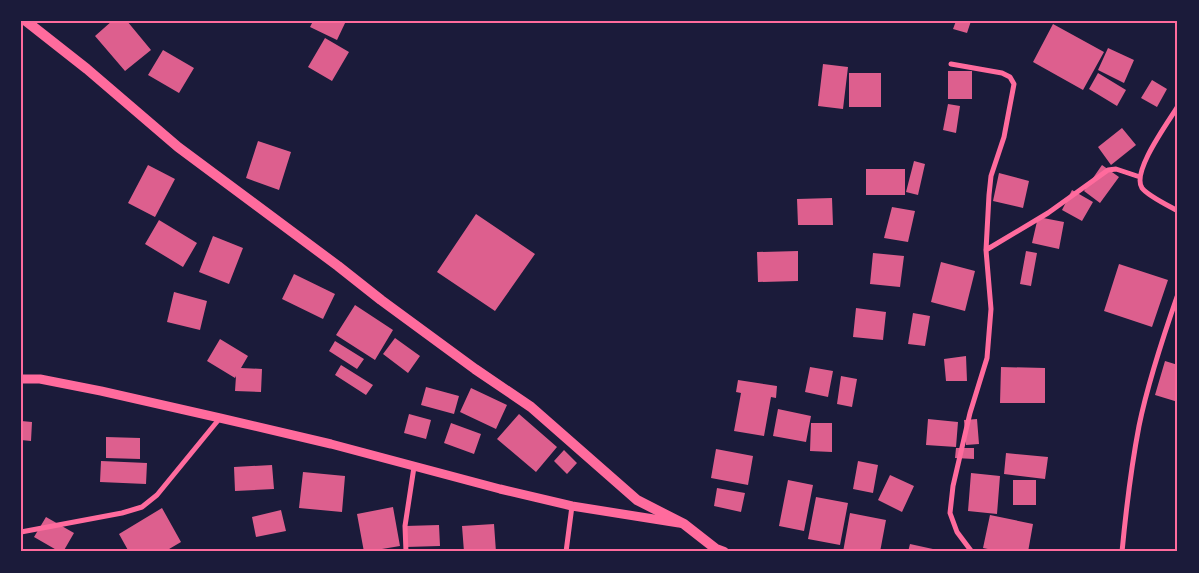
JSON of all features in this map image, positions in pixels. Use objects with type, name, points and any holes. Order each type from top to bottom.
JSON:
[{"type":"main road","points":[[26,21],[87,69],[178,147],[338,266],[396,312],[531,407],[637,500],[684,524],[716,549],[724,552]]},
{"type":"street","points":[[951,64],[1002,73],[1010,78],[1014,84],[1004,138],[991,176],[986,250],[991,309],[986,358],[970,413],[953,486],[950,513],[957,532],[972,552]]},
{"type":"street","points":[[1178,106],[1144,162],[1140,177],[1140,185],[1144,191],[1178,211]]},
{"type":"street","points":[[986,250],[1048,213],[1108,170],[1116,169],[1140,177]]},
{"type":"street","points":[[1122,552],[1129,486],[1139,425],[1160,346],[1178,294]]},
{"type":"street","points":[[21,379],[40,379],[101,390],[331,444],[414,467],[572,506],[684,524]]},
{"type":"street","points":[[21,532],[122,513],[142,507],[157,495],[220,418]]},
{"type":"street","points":[[406,552],[406,526],[414,467]]},
{"type":"street","points":[[566,552],[572,506]]},
{"type":"building","points":[[112,21],[127,21],[151,50],[125,71],[95,36]]},
{"type":"building","points":[[313,21],[346,21],[337,40],[310,27]]},
{"type":"building","points":[[956,21],[971,21],[967,33],[953,29]]},
{"type":"building","points":[[1053,24],[1104,52],[1083,90],[1033,62]]},
{"type":"building","points":[[325,38],[349,52],[332,81],[308,67]]},
{"type":"building","points":[[1108,48],[1134,60],[1124,83],[1098,70]]},
{"type":"building","points":[[163,50],[194,68],[179,93],[148,75]]},
{"type":"building","points":[[823,64],[848,67],[843,109],[818,106]]},
{"type":"building","points":[[948,71],[972,71],[972,99],[948,99]]},
{"type":"building","points":[[849,73],[881,73],[881,107],[849,107]]},
{"type":"building","points":[[1098,73],[1126,90],[1117,106],[1089,89]]},
{"type":"building","points":[[1152,80],[1167,89],[1157,107],[1141,98]]},
{"type":"building","points":[[948,104],[960,106],[956,133],[943,130]]},
{"type":"building","points":[[1122,128],[1136,145],[1111,165],[1098,147]]},
{"type":"building","points":[[258,141],[291,152],[279,190],[246,178]]},
{"type":"building","points":[[914,161],[925,164],[918,195],[906,192]]},
{"type":"building","points":[[148,165],[175,179],[155,217],[128,203]]},
{"type":"building","points":[[1102,165],[1119,177],[1100,203],[1084,191]]},
{"type":"building","points":[[866,169],[905,169],[905,195],[866,195]]},
{"type":"building","points":[[999,173],[1029,181],[1023,208],[993,201]]},
{"type":"building","points":[[1072,190],[1093,202],[1082,221],[1062,210]]},
{"type":"building","points":[[832,198],[833,225],[798,225],[797,199]]},
{"type":"building","points":[[892,207],[915,211],[908,242],[884,238]]},
{"type":"building","points":[[476,214],[535,254],[495,311],[437,272]]},
{"type":"building","points":[[1038,217],[1064,222],[1059,249],[1032,243]]},
{"type":"building","points":[[159,220],[197,243],[183,267],[145,244]]},
{"type":"building","points":[[213,236],[243,248],[229,284],[199,272]]},
{"type":"building","points":[[798,251],[798,281],[758,282],[757,252]]},
{"type":"building","points":[[1026,251],[1037,253],[1031,286],[1020,284]]},
{"type":"building","points":[[873,253],[904,256],[900,287],[870,284]]},
{"type":"building","points":[[941,262],[975,271],[965,311],[931,302]]},
{"type":"building","points":[[1119,264],[1168,280],[1152,327],[1104,311]]},
{"type":"building","points":[[294,274],[335,294],[323,319],[282,299]]},
{"type":"building","points":[[174,292],[207,301],[200,330],[167,322]]},
{"type":"building","points":[[355,305],[393,330],[375,360],[336,335]]},
{"type":"building","points":[[856,308],[886,312],[883,340],[853,337]]},
{"type":"building","points":[[913,313],[930,316],[925,346],[908,344]]},
{"type":"building","points":[[395,338],[420,356],[408,373],[383,354]]},
{"type":"building","points":[[220,339],[248,356],[241,368],[262,369],[261,392],[235,391],[236,376],[235,378],[207,361]]},
{"type":"building","points":[[335,341],[364,359],[357,369],[329,351]]},
{"type":"building","points":[[966,356],[967,381],[946,381],[944,359]]},
{"type":"building","points":[[1165,361],[1178,365],[1178,402],[1155,395]]},
{"type":"building","points":[[341,365],[373,385],[366,395],[335,375]]},
{"type":"building","points":[[810,367],[833,371],[828,397],[805,392]]},
{"type":"building","points":[[1001,367],[1045,368],[1045,403],[1000,403]]},
{"type":"building","points":[[841,376],[857,379],[852,407],[837,404]]},
{"type":"building","points":[[738,380],[777,386],[776,398],[771,397],[764,436],[734,431],[741,393],[736,392]]},
{"type":"building","points":[[426,387],[459,396],[454,414],[421,405]]},
{"type":"building","points":[[471,388],[507,405],[496,429],[460,412]]},
{"type":"building","points":[[778,409],[811,416],[806,442],[773,436]]},
{"type":"building","points":[[409,414],[431,420],[426,439],[404,433]]},
{"type":"building","points":[[519,414],[557,447],[536,472],[497,439]]},
{"type":"building","points":[[928,419],[958,422],[956,447],[926,445]]},
{"type":"building","points":[[977,419],[979,444],[966,445],[964,420]]},
{"type":"building","points":[[21,421],[32,422],[31,441],[21,440]]},
{"type":"building","points":[[451,423],[481,434],[474,454],[444,443]]},
{"type":"building","points":[[811,423],[832,423],[832,452],[810,451]]},
{"type":"building","points":[[106,437],[140,438],[140,459],[106,458]]},
{"type":"building","points":[[956,448],[974,448],[974,459],[955,458]]},
{"type":"building","points":[[716,449],[753,456],[748,485],[711,478]]},
{"type":"building","points":[[564,450],[577,463],[567,474],[554,461]]},
{"type":"building","points":[[1006,453],[1048,457],[1045,479],[1004,474]]},
{"type":"building","points":[[101,461],[147,463],[146,484],[100,482]]},
{"type":"building","points":[[858,461],[878,465],[873,493],[853,489]]},
{"type":"building","points":[[272,465],[274,489],[235,491],[234,467]]},
{"type":"building","points":[[303,472],[345,476],[342,512],[299,508]]},
{"type":"building","points":[[971,473],[1000,476],[997,514],[968,511]]},
{"type":"building","points":[[890,475],[914,486],[902,512],[878,500]]},
{"type":"building","points":[[788,480],[813,485],[804,531],[779,526]]},
{"type":"building","points":[[1013,480],[1036,480],[1036,505],[1013,505]]},
{"type":"building","points":[[717,488],[745,493],[741,512],[714,506]]},
{"type":"building","points":[[816,497],[848,503],[840,545],[808,539]]},
{"type":"building","points":[[393,507],[400,546],[364,552],[357,514]]},
{"type":"building","points":[[162,508],[181,542],[164,552],[129,552],[119,534]]},
{"type":"building","points":[[281,510],[286,531],[256,537],[252,517]]},
{"type":"building","points":[[850,513],[886,520],[880,552],[843,552]]},
{"type":"building","points":[[990,515],[1033,524],[1028,552],[1002,552],[983,548]]},
{"type":"building","points":[[46,517],[74,533],[63,552],[34,537]]},
{"type":"building","points":[[494,524],[496,552],[464,552],[462,526]]},
{"type":"building","points":[[439,525],[440,546],[406,547],[405,526]]},
{"type":"building","points":[[910,544],[942,551],[942,552],[908,552]]}]
